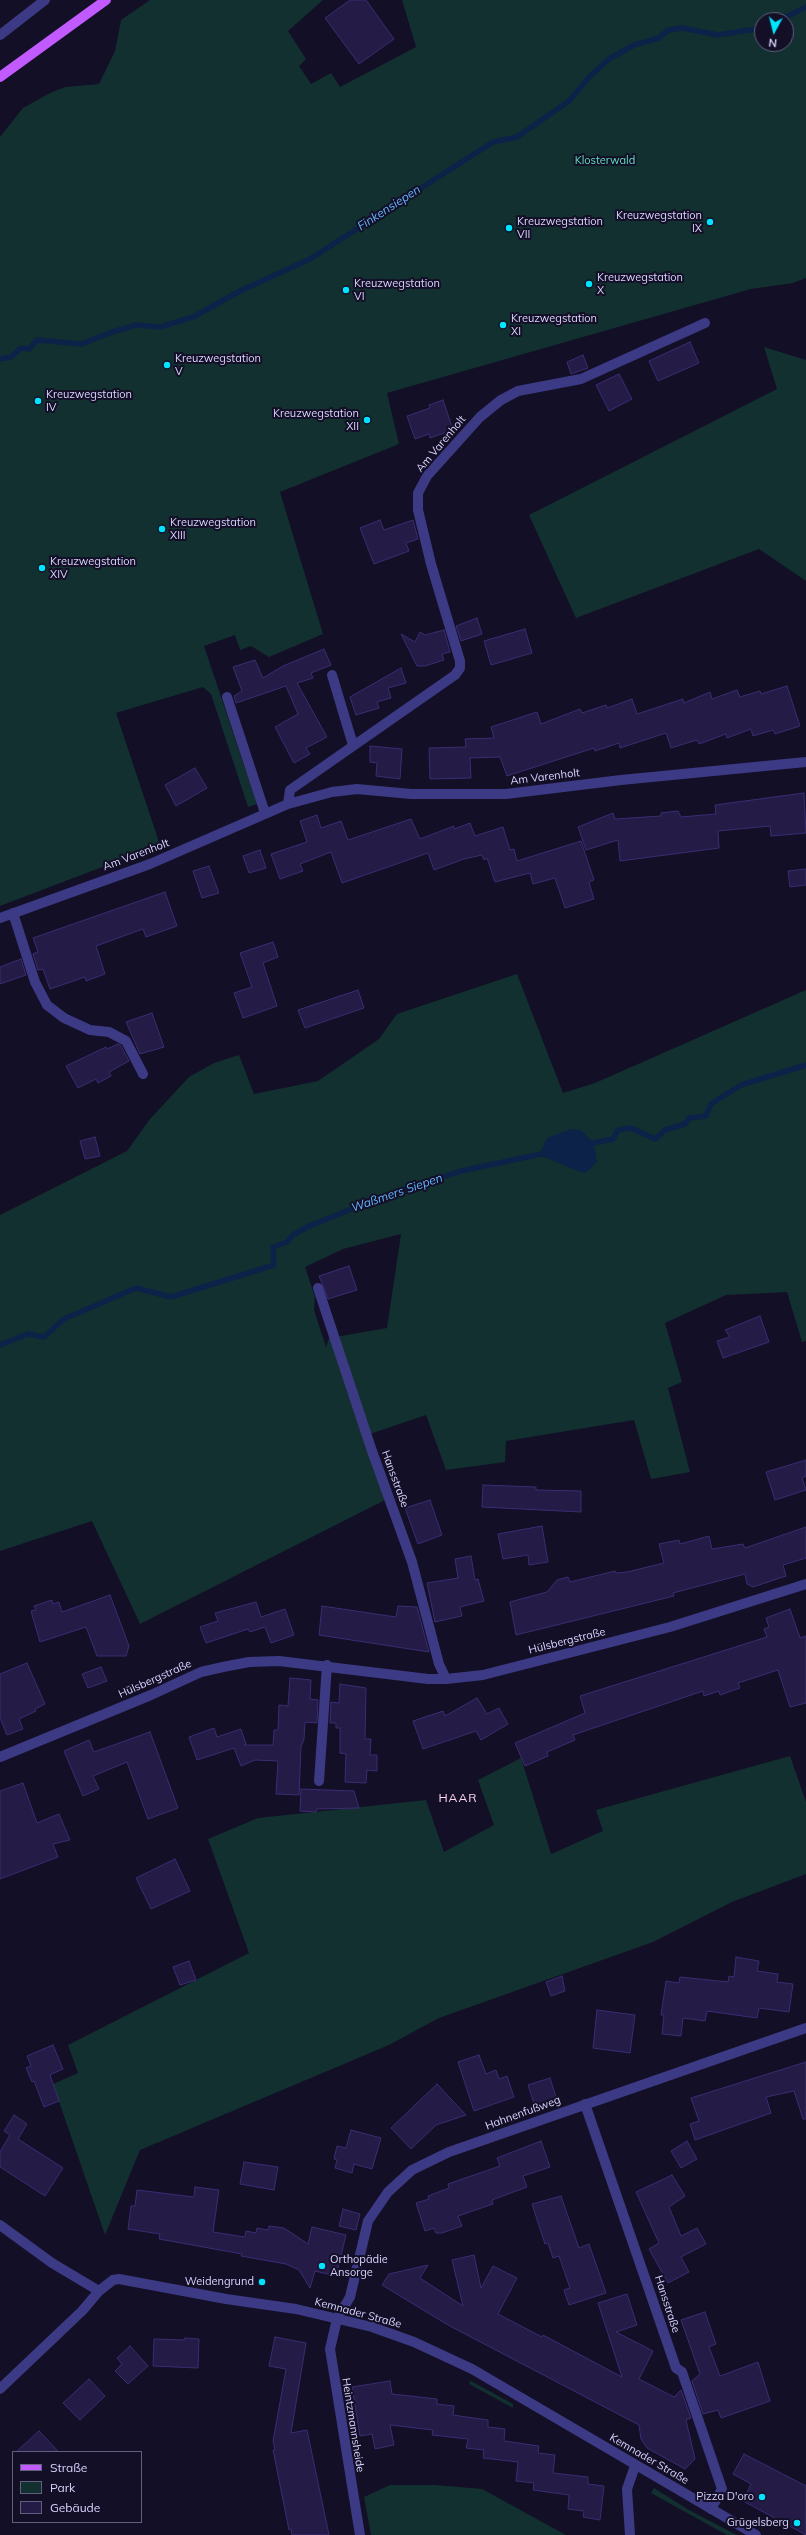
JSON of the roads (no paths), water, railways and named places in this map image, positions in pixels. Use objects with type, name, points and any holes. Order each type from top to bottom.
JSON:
[{"type":"main road","points":[[0,77],[106,0]]},
{"type":"street","points":[[0,35],[45,0]]},
{"type":"street","name":"Am Varenholt","points":[[288,804],[290,790],[454,675],[460,668],[460,661],[431,564],[418,510],[418,493],[427,476],[480,417],[500,400],[518,391],[581,379],[705,323]]},
{"type":"street","points":[[332,675],[353,745]]},
{"type":"street","points":[[228,697],[265,813]]},
{"type":"street","name":"Am Varenholt","points":[[0,918],[150,864],[265,813],[312,796],[357,789],[411,794],[506,794],[621,780],[806,762]]},
{"type":"street","points":[[13,913],[35,982],[47,1005],[64,1018],[90,1030],[109,1032],[126,1041],[143,1074]]},
{"type":"street","name":"Hansstraße","points":[[318,1288],[372,1451],[412,1562],[439,1664],[446,1679]]},
{"type":"street","name":"Hülsbergstraße","points":[[0,1757],[151,1695],[201,1672],[249,1662],[278,1661],[327,1665],[446,1679],[483,1675],[670,1627],[806,1584]]},
{"type":"street","points":[[319,1781],[327,1665]]},
{"type":"street","name":"Hahnenfußweg","points":[[337,2319],[350,2297],[368,2221],[388,2192],[412,2170],[449,2152],[806,2028]]},
{"type":"street","name":"Hansstraße","points":[[585,2104],[676,2368],[682,2372],[722,2488],[711,2509]]},
{"type":"street","points":[[0,2225],[52,2263],[99,2291]]},
{"type":"street","name":"Kemnader Straße","points":[[0,2389],[82,2311],[99,2291],[107,2284],[119,2279],[194,2294],[296,2309],[372,2327],[414,2342],[472,2369],[635,2466],[756,2535]]},
{"type":"street","name":"Heintzmannsheide","points":[[337,2319],[330,2349],[360,2535]]},
{"type":"street","points":[[630,2535],[627,2489],[635,2466]]},
{"type":"water","points":[[571,1129],[581,1130],[594,1143],[597,1162],[588,1171],[583,1173],[539,1155],[547,1138]]},
{"type":"waterway","name":"Finkensiepen","points":[[794,13],[806,7]]},
{"type":"waterway","name":"Finkensiepen","points":[[0,359],[11,357],[21,348],[29,349],[37,340],[82,344],[109,333],[136,325],[160,327],[193,317],[240,291],[310,259],[493,142],[517,137],[569,101],[591,75],[609,59],[634,45],[659,38],[668,30],[682,28],[718,35],[754,29]]},
{"type":"waterway","name":"Waßmers Siepen","points":[[588,1144],[613,1139],[618,1130],[631,1128],[655,1139],[665,1130],[685,1124],[689,1118],[706,1116],[711,1104],[741,1085],[806,1065]]},
{"type":"waterway","name":"Waßmers Siepen","points":[[0,1345],[28,1334],[44,1337],[64,1319],[136,1288],[171,1297],[274,1265],[273,1247],[287,1242],[293,1235],[307,1227],[384,1196],[461,1171],[546,1153]]},
{"type":"place","name":"Kreuzwegstation IX","points":[[710,222]]},
{"type":"place","name":"Kreuzwegstation VII","points":[[509,228]]},
{"type":"place","name":"Kreuzwegstation X","points":[[589,284]]},
{"type":"place","name":"Kreuzwegstation VI","points":[[346,290]]},
{"type":"place","name":"Kreuzwegstation XI","points":[[503,325]]},
{"type":"place","name":"Kreuzwegstation V","points":[[167,365]]},
{"type":"place","name":"Kreuzwegstation IV","points":[[38,401]]},
{"type":"place","name":"Kreuzwegstation XII","points":[[367,420]]},
{"type":"place","name":"Kreuzwegstation XIII","points":[[162,529]]},
{"type":"place","name":"Kreuzwegstation XIV","points":[[42,568]]},
{"type":"place","name":"Orthopädie Ansorge","points":[[322,2266]]},
{"type":"place","name":"Weidengrund","points":[[262,2282]]},
{"type":"place","name":"Pizza D'oro","points":[[762,2497]]},
{"type":"place","name":"Grügelsberg","points":[[797,2523]]},
{"type":"district","name":"HAAR","points":[[458,1798]]},
{"type":"park label","name":"Klosterwald","points":[[605,161]]}]
